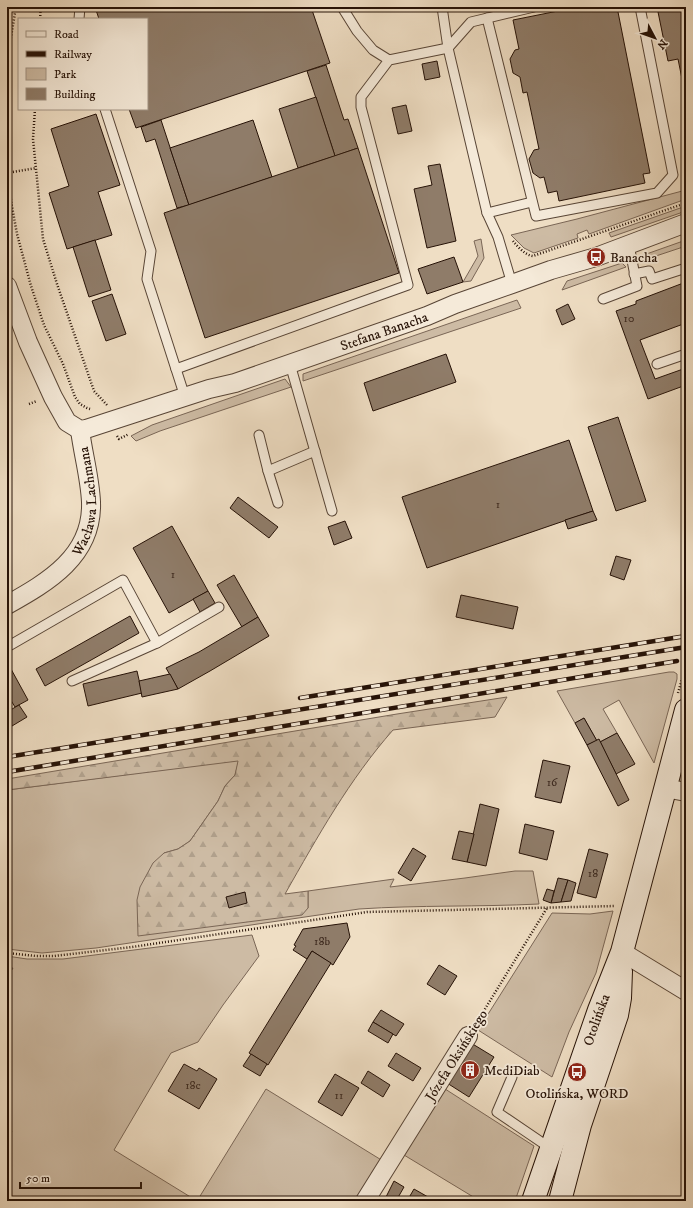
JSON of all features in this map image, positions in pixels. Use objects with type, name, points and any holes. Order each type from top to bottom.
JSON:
[{"type":"main road","name":"Otolińska","points":[[532,1201],[599,1010],[622,952],[636,904],[676,790],[686,710]]},
{"type":"main road","name":"Otolińska","points":[[560,1201],[580,1125],[617,1015],[620,998],[622,952]]},
{"type":"street","name":"Stefana Banacha","points":[[80,430],[86,429],[108,414],[185,397],[235,383],[427,316],[455,304],[551,270],[596,257],[686,223]]},
{"type":"street","name":"Wacława Lachmana","points":[[7,286],[28,342],[53,397],[67,422],[80,430],[91,502],[90,522],[83,541],[70,561],[31,592],[7,605]]},
{"type":"street","points":[[622,952],[686,991]]},
{"type":"street","name":"Józefa Oksińskiego","points":[[365,1201],[468,1036]]},
{"type":"lane","points":[[80,7],[80,18]]},
{"type":"lane","points":[[342,7],[357,30],[373,50],[389,60]]},
{"type":"lane","points":[[442,7],[448,48],[487,213],[498,237],[512,284]]},
{"type":"lane","points":[[176,369],[408,285],[361,106],[361,97],[389,60],[448,48],[471,22],[534,7]]},
{"type":"lane","points":[[488,18],[536,216],[657,193],[673,175],[640,7]]},
{"type":"lane","points":[[105,110],[151,251],[147,279],[185,397]]},
{"type":"lane","points":[[487,213],[532,202]]},
{"type":"lane","points":[[603,299],[637,286],[629,244]]},
{"type":"lane","points":[[634,274],[649,271],[652,279],[686,268]]},
{"type":"lane","points":[[657,364],[686,354]]},
{"type":"lane","points":[[290,364],[332,511]]},
{"type":"lane","points":[[259,435],[278,503]]},
{"type":"lane","points":[[268,470],[315,451]]},
{"type":"lane","points":[[7,647],[123,580],[157,643]]},
{"type":"lane","points":[[72,681],[157,643],[219,608]]},
{"type":"lane","points":[[512,1077],[497,1112],[550,1148]]},
{"type":"path","points":[[7,71],[16,7]]},
{"type":"path","points":[[40,18],[41,7]]},
{"type":"path","points":[[34,110],[33,138],[43,239],[94,391],[109,407],[108,414],[118,439],[131,433]]},
{"type":"path","points":[[7,115],[8,173],[11,201],[17,234],[31,286],[44,325],[63,364],[75,397],[80,404],[88,408],[96,409]]},
{"type":"path","points":[[8,173],[36,168]]},
{"type":"path","points":[[510,235],[519,247],[533,256],[686,203]]},
{"type":"path","points":[[7,953],[54,956],[132,947],[367,912],[621,906],[636,904]]},
{"type":"path","name":"Józefa Oksińskiego","points":[[468,1036],[547,908]]},
{"type":"green space","points":[[686,190],[686,199],[589,234],[587,230],[577,234],[578,238],[534,253],[524,248],[511,235],[577,219]]},
{"type":"green space","points":[[686,206],[686,211],[611,237],[609,233]]},
{"type":"green space","points":[[481,239],[484,258],[471,281],[463,282],[478,256],[474,241]]},
{"type":"green space","points":[[686,240],[686,246],[638,262],[638,257]]},
{"type":"green space","points":[[622,263],[626,267],[562,290],[567,281]]},
{"type":"green space","points":[[517,300],[521,308],[303,381],[303,374]]},
{"type":"green space","points":[[285,379],[291,387],[160,431],[136,441],[131,436],[152,425]]},
{"type":"green space","points":[[674,672],[677,674],[677,679],[654,763],[619,700],[603,709],[617,733],[600,742],[597,741],[584,718],[575,723],[557,691]]},
{"type":"green space","points":[[507,697],[495,717],[393,730],[348,789],[322,830],[285,894],[308,891],[308,908],[302,915],[138,936],[137,900],[140,887],[153,863],[164,853],[178,849],[190,841],[218,801],[225,786],[235,775],[238,761],[7,790],[7,779]]},
{"type":"green space","points":[[239,760],[235,775],[225,786],[218,801],[190,841],[178,849],[164,853],[308,908],[308,891],[394,879],[390,887],[515,871],[533,871],[539,904],[359,909],[96,948],[42,953],[7,949],[7,790]]},
{"type":"green space","points":[[613,911],[596,973],[569,1032],[552,1077],[478,1030],[552,913],[590,914]]},
{"type":"green space","points":[[252,935],[259,956],[198,1042],[171,1053],[114,1150],[197,1201],[7,1201],[7,1139],[12,1131],[7,1128],[7,978],[13,968],[7,969],[7,956],[27,959],[63,959]]},
{"type":"green space","points":[[442,1087],[534,1146],[515,1201],[480,1201],[404,1155]]},
{"type":"green space","points":[[266,1089],[383,1161],[357,1201],[197,1201]]},
{"type":"building","points":[[95,7],[311,7],[330,63],[136,128],[129,110],[148,110],[148,18],[99,18]]},
{"type":"building","points":[[578,7],[617,7],[650,173],[643,174],[645,183],[559,201],[557,191],[548,193],[544,177],[540,178],[533,173],[529,159],[534,150],[539,149],[527,92],[523,93],[520,77],[513,73],[510,59],[515,50],[519,49],[513,20]]},
{"type":"building","points":[[657,7],[686,7],[686,99],[678,59],[668,61]]},
{"type":"building","points":[[437,61],[440,77],[425,80],[422,64]]},
{"type":"building","points":[[326,65],[344,120],[348,119],[358,148],[335,156],[307,71]]},
{"type":"building","points":[[316,97],[335,156],[298,168],[279,109]]},
{"type":"building","points":[[406,105],[412,131],[398,134],[392,108]]},
{"type":"building","points":[[96,114],[120,185],[98,192],[112,235],[67,249],[49,193],[69,186],[51,129]]},
{"type":"building","points":[[161,120],[189,205],[177,208],[155,139],[146,142],[141,127]]},
{"type":"building","points":[[253,120],[272,177],[189,205],[170,148]]},
{"type":"building","points":[[358,148],[399,273],[205,338],[164,213]]},
{"type":"building","points":[[440,164],[456,241],[427,248],[414,189],[432,185],[428,166]]},
{"type":"building","points":[[95,240],[111,290],[89,297],[73,247]]},
{"type":"building","points":[[454,257],[463,282],[427,294],[418,269]]},
{"type":"building","points":[[686,282],[686,323],[640,340],[655,379],[686,368],[686,385],[648,399],[616,311],[636,304],[636,301]]},
{"type":"building","points":[[112,294],[126,334],[106,341],[92,301]]},
{"type":"building","points":[[568,304],[575,319],[562,325],[556,310]]},
{"type":"building","points":[[446,354],[456,382],[373,411],[364,383]]},
{"type":"building","points":[[618,417],[646,501],[616,511],[588,427]]},
{"type":"building","points":[[569,440],[593,511],[427,568],[402,497]]},
{"type":"building","points":[[238,497],[278,527],[269,538],[230,508]]},
{"type":"building","points":[[593,511],[597,520],[568,529],[565,520]]},
{"type":"building","points":[[345,521],[352,538],[334,545],[328,527]]},
{"type":"building","points":[[172,526],[208,591],[169,613],[133,548]]},
{"type":"building","points":[[616,556],[631,560],[624,580],[610,575]]},
{"type":"building","points":[[234,575],[258,617],[242,627],[217,585]]},
{"type":"building","points":[[208,591],[215,603],[200,612],[193,599]]},
{"type":"building","points":[[461,595],[518,607],[513,629],[456,617]]},
{"type":"building","points":[[130,616],[139,633],[45,686],[36,669]]},
{"type":"building","points":[[258,617],[269,636],[178,689],[166,668],[199,652]]},
{"type":"building","points":[[11,669],[28,700],[15,707],[7,694],[7,671]]},
{"type":"building","points":[[137,671],[142,693],[88,706],[83,684]]},
{"type":"building","points":[[170,674],[178,689],[142,697],[139,681]]},
{"type":"building","points":[[19,705],[27,717],[7,729],[7,712]]},
{"type":"building","points":[[584,718],[597,741],[587,745],[575,723]]},
{"type":"building","points":[[617,733],[635,764],[616,774],[600,742]]},
{"type":"building","points":[[599,739],[629,800],[618,806],[587,745]]},
{"type":"building","points":[[543,760],[570,766],[561,803],[535,797]]},
{"type":"building","points":[[480,804],[499,809],[486,866],[467,862]]},
{"type":"building","points":[[525,824],[554,831],[547,860],[519,853]]},
{"type":"building","points":[[459,831],[474,834],[467,862],[452,859]]},
{"type":"building","points":[[413,848],[426,856],[411,881],[398,873]]},
{"type":"building","points":[[589,849],[608,854],[596,898],[577,893]]},
{"type":"building","points":[[558,878],[568,880],[561,902],[551,903]]},
{"type":"building","points":[[568,880],[576,883],[571,901],[561,902]]},
{"type":"building","points":[[547,889],[554,891],[551,903],[543,900]]},
{"type":"building","points":[[245,892],[247,903],[229,908],[226,897]]},
{"type":"building","points":[[347,923],[350,937],[333,965],[312,951],[307,959],[293,950],[296,946],[294,945],[303,929]]},
{"type":"building","points":[[312,951],[331,963],[268,1065],[249,1053]]},
{"type":"building","points":[[439,965],[457,976],[445,995],[427,984]]},
{"type":"building","points":[[381,1010],[404,1024],[396,1036],[373,1022]]},
{"type":"building","points":[[373,1022],[393,1034],[388,1043],[368,1031]]},
{"type":"building","name":"MediDiab","points":[[471,1043],[494,1057],[469,1097],[447,1083]]},
{"type":"building","points":[[396,1053],[421,1068],[413,1081],[388,1066]]},
{"type":"building","points":[[251,1054],[267,1064],[260,1076],[243,1066]]},
{"type":"building","points":[[184,1064],[197,1071],[199,1068],[217,1079],[199,1109],[168,1091]]},
{"type":"building","points":[[368,1071],[390,1085],[383,1097],[361,1083]]},
{"type":"building","points":[[335,1074],[359,1088],[342,1116],[318,1102]]},
{"type":"building","points":[[394,1181],[404,1187],[396,1201],[386,1197]]},
{"type":"building","points":[[414,1189],[435,1201],[407,1201]]},
{"type":"railway","points":[[300,698],[686,636]]},
{"type":"railway","points":[[7,757],[686,647]]},
{"type":"railway","points":[[7,772],[677,661]]},
{"type":"place","name":"Banacha","points":[[596,257]]},
{"type":"place","name":"MediDiab","points":[[470,1070]]},
{"type":"place","name":"Otolińska, WORD","points":[[577,1072]]}]
